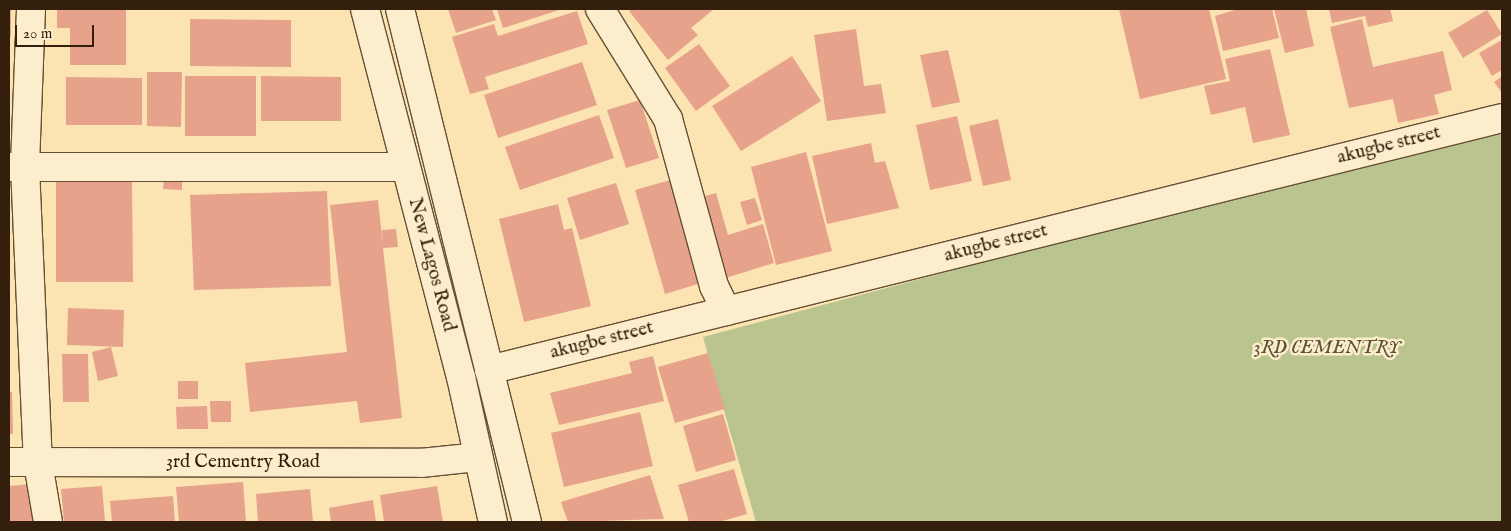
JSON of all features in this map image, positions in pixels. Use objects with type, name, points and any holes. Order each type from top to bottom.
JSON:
[{"type":"street","points":[[31,9],[17,167],[38,463],[48,522]]},
{"type":"street","name":"New Lagos Road","points":[[365,9],[404,168],[461,377],[477,457],[493,522]]},
{"type":"street","name":"New Lagos Road","points":[[400,9],[527,522]]},
{"type":"street","points":[[600,9],[668,119],[714,286],[726,311]]},
{"type":"street","name":"akugbe street","points":[[489,370],[1502,118]]},
{"type":"street","points":[[17,167],[404,168]]},
{"type":"street","name":"3rd Cementry Road","points":[[9,462],[421,463],[477,457]]},
{"type":"green space","name":"3RD CEMENTRY","points":[[1502,134],[1502,522],[756,522],[703,337],[1328,170]]},
{"type":"building","points":[[9,9],[11,9],[11,37],[9,37]]},
{"type":"building","points":[[57,9],[126,9],[126,65],[70,65],[70,28],[57,28]]},
{"type":"building","points":[[448,9],[492,9],[496,20],[456,33]]},
{"type":"building","points":[[497,9],[562,9],[503,28]]},
{"type":"building","points":[[632,9],[714,9],[691,28],[698,35],[668,60],[629,11]]},
{"type":"building","points":[[1119,9],[1209,9],[1226,79],[1140,99]]},
{"type":"building","points":[[1238,9],[1272,9],[1279,38],[1223,51],[1215,16]]},
{"type":"building","points":[[1274,9],[1306,9],[1314,46],[1285,53]]},
{"type":"building","points":[[1329,9],[1390,9],[1393,21],[1368,27],[1365,16],[1332,23]]},
{"type":"building","points":[[1487,10],[1502,34],[1463,58],[1448,33]]},
{"type":"building","points":[[577,11],[588,44],[485,77],[489,89],[470,94],[452,37],[494,24],[498,36]]},
{"type":"building","points":[[190,19],[291,20],[291,67],[190,66]]},
{"type":"building","points":[[1362,19],[1373,67],[1443,51],[1452,90],[1434,95],[1439,114],[1398,123],[1393,99],[1349,108],[1330,27]]},
{"type":"building","points":[[856,29],[864,86],[881,84],[886,113],[827,121],[814,35]]},
{"type":"building","points":[[1502,40],[1502,70],[1492,76],[1479,53]]},
{"type":"building","points":[[699,44],[730,86],[696,111],[665,68]]},
{"type":"building","points":[[1270,49],[1290,135],[1253,143],[1245,107],[1211,115],[1204,86],[1230,81],[1225,59]]},
{"type":"building","points":[[948,50],[960,102],[932,108],[920,55]]},
{"type":"building","points":[[792,56],[821,101],[741,151],[712,106]]},
{"type":"building","points":[[582,62],[597,105],[498,138],[484,95]]},
{"type":"building","points":[[147,72],[182,72],[181,127],[147,126]]},
{"type":"building","points":[[185,76],[256,76],[256,136],[185,136]]},
{"type":"building","points":[[261,76],[341,77],[341,121],[261,121]]},
{"type":"building","points":[[1502,76],[1502,93],[1494,82]]},
{"type":"building","points":[[66,77],[142,78],[142,125],[66,125]]},
{"type":"building","points":[[640,100],[659,158],[626,168],[607,110]]},
{"type":"building","points":[[599,115],[614,158],[520,190],[505,147]]},
{"type":"building","points":[[957,116],[972,181],[930,190],[916,125]]},
{"type":"building","points":[[998,119],[1011,180],[983,186],[969,126]]},
{"type":"building","points":[[871,143],[875,163],[885,161],[899,208],[827,224],[812,156]]},
{"type":"building","points":[[806,152],[832,251],[776,265],[751,167]]},
{"type":"building","points":[[681,177],[711,280],[665,294],[635,190]]},
{"type":"building","points":[[164,179],[182,180],[182,190],[163,189]]},
{"type":"building","points":[[56,182],[132,182],[133,282],[56,282]]},
{"type":"building","points":[[616,183],[629,224],[580,240],[567,198]]},
{"type":"building","points":[[327,191],[331,286],[194,290],[190,195]]},
{"type":"building","points":[[716,193],[728,235],[763,224],[774,263],[716,281],[691,200]]},
{"type":"building","points":[[755,198],[762,220],[747,225],[740,202]]},
{"type":"building","points":[[378,200],[383,245],[382,230],[396,229],[398,247],[383,248],[402,418],[360,423],[357,401],[250,412],[245,363],[347,352],[330,205]]},
{"type":"building","points":[[558,204],[564,230],[572,228],[591,306],[524,322],[499,219]]},
{"type":"building","points":[[68,308],[124,310],[123,347],[67,345]]},
{"type":"building","points":[[111,347],[118,376],[98,381],[92,352]]},
{"type":"building","points":[[708,353],[725,409],[675,423],[658,367]]},
{"type":"building","points":[[62,354],[88,354],[89,402],[63,402]]},
{"type":"building","points":[[653,356],[664,401],[559,425],[550,393],[632,373],[629,362]]},
{"type":"building","points":[[178,381],[198,381],[198,399],[178,399]]},
{"type":"building","points":[[9,392],[12,392],[13,434],[9,434]]},
{"type":"building","points":[[210,401],[231,401],[231,422],[211,422]]},
{"type":"building","points":[[207,406],[208,429],[177,429],[176,407]]},
{"type":"building","points":[[640,412],[653,466],[564,487],[551,433]]},
{"type":"building","points":[[723,414],[736,460],[696,472],[683,426]]},
{"type":"building","points":[[734,469],[747,514],[719,522],[689,522],[678,485]]},
{"type":"building","points":[[650,475],[664,519],[568,522],[561,502]]},
{"type":"building","points":[[243,482],[246,522],[179,522],[176,487]]},
{"type":"building","points":[[31,484],[34,522],[9,522],[9,486]]},
{"type":"building","points":[[102,486],[105,522],[64,522],[61,489]]},
{"type":"building","points":[[437,486],[443,522],[384,522],[380,495]]},
{"type":"building","points":[[310,489],[313,522],[258,522],[256,494]]},
{"type":"building","points":[[173,496],[175,522],[112,522],[110,501]]},
{"type":"building","points":[[373,500],[376,522],[331,522],[329,508]]}]
